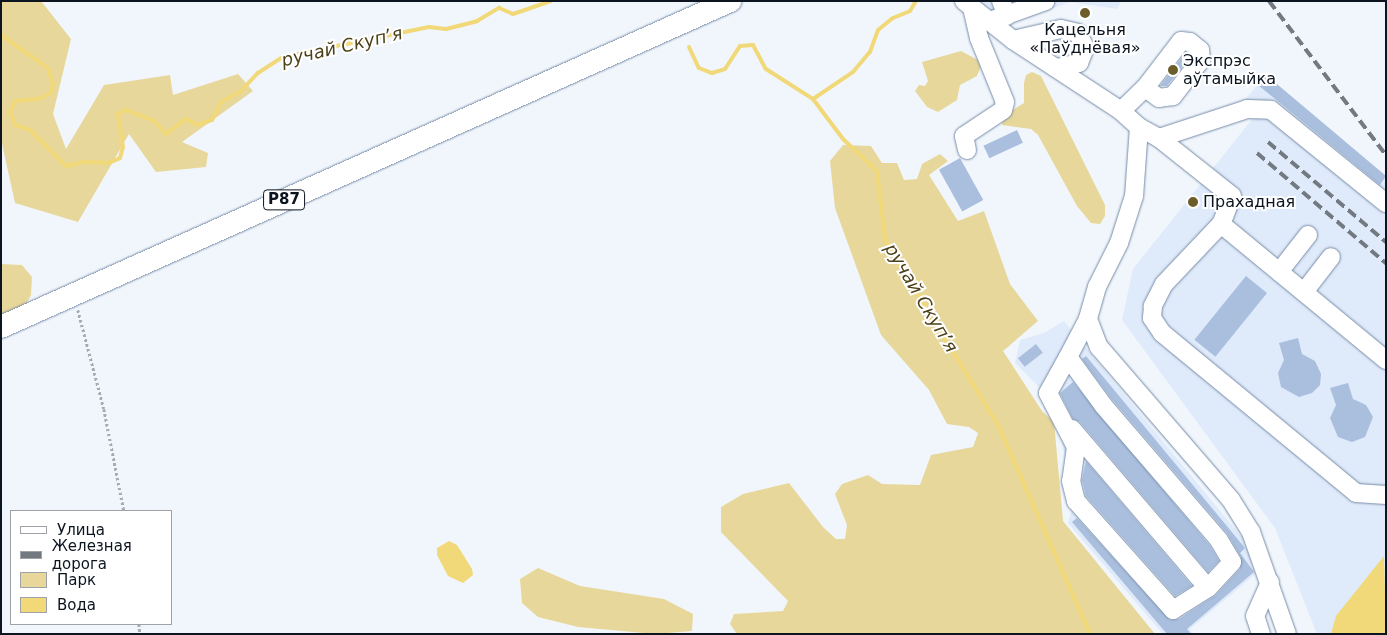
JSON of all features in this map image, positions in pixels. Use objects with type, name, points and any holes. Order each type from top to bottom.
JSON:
[{"type":"main road","name":"Р87","points":[[1,326],[730,1]]},
{"type":"lane","points":[[968,4],[999,13],[1038,4]]},
{"type":"lane","points":[[967,150],[964,136],[1003,110],[1005,102],[979,38],[968,4]]},
{"type":"lane","points":[[999,13],[1013,40],[1122,111],[1232,196],[1222,224],[1164,284],[1153,306],[1152,318],[1162,333],[1356,493],[1386,495]]},
{"type":"lane","points":[[1013,40],[1061,29],[1078,33],[1085,48],[1079,63],[1058,68]]},
{"type":"lane","points":[[1122,111],[1146,88]]},
{"type":"lane","points":[[1159,138],[1247,108],[1271,110],[1386,203]]},
{"type":"lane","points":[[1139,126],[1134,196],[1119,243],[1097,286],[1088,319],[1048,392],[1053,407],[1208,588]]},
{"type":"lane","points":[[1222,224],[1386,360]]},
{"type":"lane","points":[[1280,272],[1308,235]]},
{"type":"lane","points":[[1304,292],[1331,257]]},
{"type":"lane","points":[[1088,319],[1099,347],[1231,500],[1251,532],[1287,634]]},
{"type":"lane","points":[[1064,420],[1076,447],[1071,481],[1076,502],[1173,610],[1208,588],[1232,562],[1219,540],[1102,405],[1068,357]]},
{"type":"lane","points":[[1261,634],[1255,616],[1270,582]]},
{"type":"path","points":[[70,296],[81,315],[124,510]]},
{"type":"shaded area","points":[[977,1],[1121,1],[1117,9],[1070,2],[1008,24]]},
{"type":"shaded area","points":[[1266,75],[1386,176],[1386,634],[1317,634],[1275,528],[1122,320],[1133,269],[1257,113],[1242,103]]},
{"type":"shaded area","points":[[1064,321],[1249,546],[1258,572],[1190,629],[1193,634],[1163,634],[1068,523],[1073,505],[1061,435],[1041,389],[1015,363],[1020,340],[1044,333]]},
{"type":"green space","points":[[1,1],[41,1],[71,39],[53,114],[66,149],[104,85],[170,75],[173,95],[238,74],[253,91],[182,142],[208,153],[206,167],[156,172],[129,134],[78,222],[15,203],[1,139]]},
{"type":"green space","points":[[961,51],[978,60],[981,66],[977,76],[960,85],[957,100],[938,112],[927,107],[915,91],[919,85],[925,86],[928,81],[922,62]]},
{"type":"green space","points":[[1032,72],[1041,76],[1105,205],[1105,216],[1100,224],[1091,223],[1077,206],[1038,135],[1031,129],[1002,125],[1003,116],[1024,103],[1026,75]]},
{"type":"green space","points":[[843,145],[871,146],[882,163],[897,163],[904,180],[917,179],[922,164],[940,154],[948,161],[929,175],[958,221],[984,211],[1010,284],[1038,321],[1003,351],[1042,411],[1054,422],[1063,521],[1155,634],[737,634],[730,624],[734,614],[783,611],[788,601],[721,532],[721,507],[743,494],[789,483],[823,527],[836,539],[845,539],[847,525],[835,494],[842,484],[868,475],[882,484],[920,485],[931,455],[973,447],[978,433],[969,427],[947,424],[929,390],[881,335],[835,208],[830,161]]},
{"type":"green space","points":[[1,264],[22,265],[32,277],[31,295],[24,308],[1,317]]},
{"type":"green space","points":[[538,568],[580,586],[664,599],[693,614],[692,631],[655,634],[578,627],[538,617],[522,603],[520,579]]},
{"type":"water","points":[[449,541],[457,545],[472,569],[473,575],[463,583],[448,576],[437,555],[437,548]]},
{"type":"water","points":[[1384,556],[1386,634],[1331,634],[1336,616]]},
{"type":"building","points":[[1186,52],[1190,57],[1167,86],[1160,86]]},
{"type":"building","points":[[1266,75],[1386,176],[1380,185],[1258,85]]},
{"type":"building","points":[[1017,130],[1023,143],[989,158],[983,146]]},
{"type":"building","points":[[960,158],[983,200],[962,212],[939,170]]},
{"type":"building","points":[[1246,276],[1267,293],[1215,357],[1194,340]]},
{"type":"building","points":[[1298,338],[1302,354],[1315,361],[1321,374],[1320,385],[1312,393],[1299,397],[1281,387],[1278,373],[1284,360],[1279,343]]},
{"type":"building","points":[[1036,344],[1043,353],[1025,367],[1018,358]]},
{"type":"building","points":[[1086,356],[1245,548],[1240,553],[1254,572],[1187,629],[1191,634],[1167,634],[1072,522],[1077,518],[1170,620],[1179,619],[1216,595],[1240,569],[1241,557],[1227,533],[1111,398],[1082,359]]},
{"type":"building","points":[[1073,382],[1210,546],[1219,561],[1208,572],[1080,422],[1073,419],[1060,393]]},
{"type":"building","points":[[1348,383],[1353,399],[1366,405],[1373,417],[1365,437],[1352,442],[1338,437],[1330,418],[1336,405],[1330,388]]},
{"type":"building","points":[[1086,461],[1192,586],[1175,596],[1086,496],[1082,480]]},
{"type":"waterway","name":"ручай Скупʼя","points":[[1,35],[48,68],[53,84],[51,93],[38,99],[15,101],[10,112],[15,125],[30,130],[66,166],[84,162],[109,163],[120,158],[123,147],[118,114],[126,110],[154,121],[166,134],[186,119],[198,125],[212,120],[221,102],[240,92],[258,73],[283,57],[429,27],[446,29],[477,21],[499,8],[513,14],[551,1]]},
{"type":"waterway","points":[[813,99],[853,72],[870,52],[878,30],[893,18],[910,11],[916,1]]},
{"type":"waterway","name":"ручай Скупʼя","points":[[689,47],[699,68],[712,73],[725,69],[740,46],[753,45],[766,69],[813,99],[843,139],[877,171],[885,240],[998,425],[1090,634]]},
{"type":"railway","points":[[1269,1],[1386,155]]},
{"type":"railway","points":[[1268,142],[1386,242]]},
{"type":"railway","points":[[1257,153],[1386,263]]},
{"type":"place","name":"Кацельня «Паўднёвая»","points":[[1085,13]]},
{"type":"place","name":"Экспрэс аўтамыйка","points":[[1173,70]]},
{"type":"place","name":"Прахадная","points":[[1193,202]]}]
